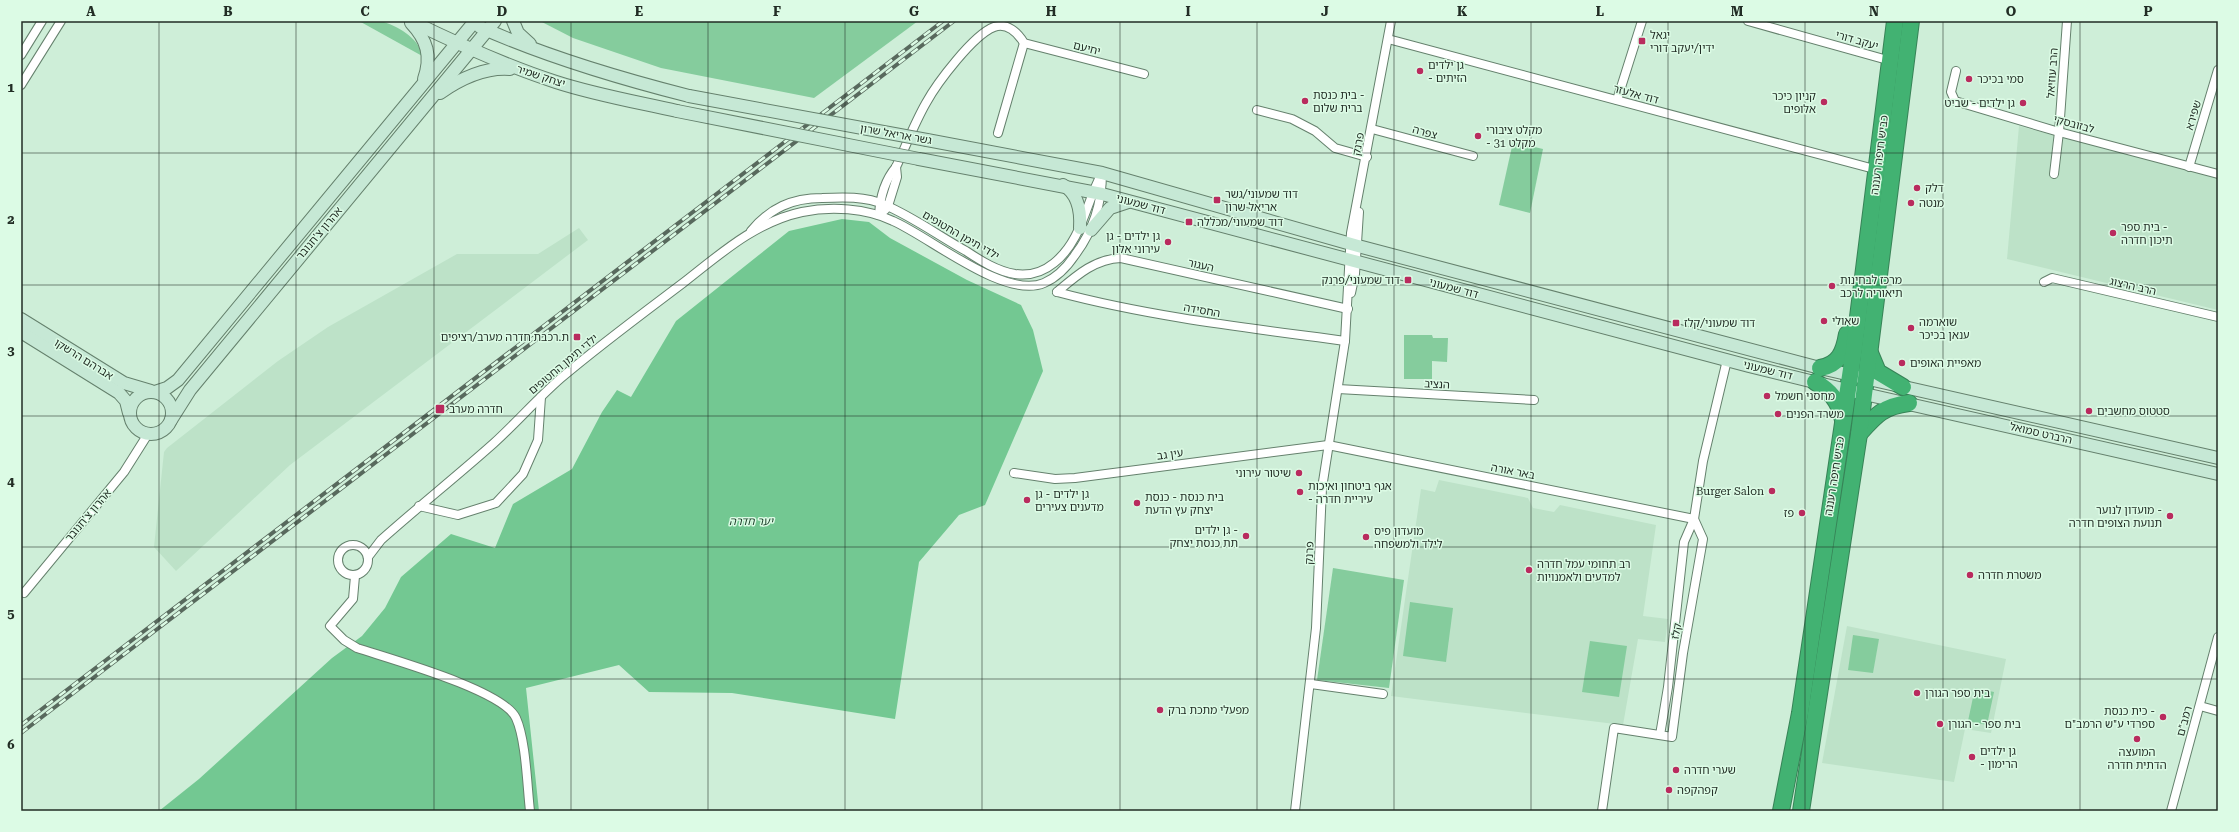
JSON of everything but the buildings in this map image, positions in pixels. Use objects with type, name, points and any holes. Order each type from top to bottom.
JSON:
[{"type":"highway","name":"כביש חיפה רעננה","points":[[1781,811],[1800,713],[1843,419],[1878,170],[1895,21]]},
{"type":"highway","name":"כביש חיפה רעננה","points":[[1801,811],[1859,434],[1912,21]]},
{"type":"highway","points":[[1843,419],[1836,399],[1824,387],[1817,375],[1833,364],[1842,352],[1853,300],[1861,294]]},
{"type":"highway","points":[[1870,353],[1878,372],[1903,387]]},
{"type":"highway","points":[[1859,434],[1884,410],[1894,405],[1909,403]]},
{"type":"main road","name":"יצחק שמיר","points":[[410,21],[470,50],[517,69],[587,91],[677,111]]},
{"type":"main road","points":[[410,21],[418,30],[427,47],[428,63],[421,86]]},
{"type":"main road","points":[[513,21],[523,39],[539,50]]},
{"type":"main road","name":"יצחק שמיר","points":[[472,22],[491,25],[539,50],[600,72],[689,96]]},
{"type":"main road","name":"אהרון צ'חנובר","points":[[153,391],[167,388],[178,380],[421,86],[472,22]]},
{"type":"main road","name":"אהרון צ'חנובר","points":[[171,420],[190,390],[491,25]]},
{"type":"main road","points":[[426,104],[447,88],[469,76],[492,70],[517,69]]},
{"type":"main road","name":"גשר אריאל שרון","points":[[689,96],[1102,173]]},
{"type":"main road","name":"גשר אריאל שרון","points":[[677,111],[919,159],[1062,184]]},
{"type":"main road","name":"דוד שמעוני","points":[[1102,173],[1817,375],[1865,386]]},
{"type":"main road","points":[[1062,184],[1073,193],[1079,207],[1085,229],[1110,208],[1121,202],[1132,202]]},
{"type":"main road","name":"דוד שמעוני","points":[[1062,184],[1097,192],[1727,360],[1817,375]]},
{"type":"main road","name":"אברהם הרשקו","points":[[21,319],[124,383],[153,391]]},
{"type":"main road","name":"אברהם הרשקו","points":[[21,332],[119,393],[126,402],[129,413]]},
{"type":"main road","name":"הרברט סמואל","points":[[1865,386],[1903,387],[2218,458]]},
{"type":"main road","name":"הרברט סמואל","points":[[1865,386],[1909,403],[2218,474]]},
{"type":"main road","points":[[153,391],[163,395],[169,401],[172,408],[171,420],[163,430],[148,434],[136,428],[131,421],[129,413],[131,404],[136,398],[142,393],[153,391]]},
{"type":"street","points":[[21,55],[25,45],[42,21]]},
{"type":"street","points":[[21,85],[61,21]]},
{"type":"street","name":"פרנק","points":[[1295,811],[1311,684],[1316,628],[1322,488],[1345,342],[1359,200],[1391,21]]},
{"type":"street","points":[[1617,100],[1642,21]]},
{"type":"street","name":"יעקב דורי","points":[[1748,21],[1891,61]]},
{"type":"street","name":"הרב עוזיאל","points":[[2054,174],[2060,132],[2067,21]]},
{"type":"street","points":[[879,215],[896,177],[896,167],[926,102],[951,65],[987,31],[995,26],[1008,27],[1019,35],[1024,43],[998,133]]},
{"type":"street","name":"דוד אלעזר","points":[[1388,39],[1878,170]]},
{"type":"street","name":"יחיעם","points":[[1024,43],[1144,74]]},
{"type":"street","name":"שפירא","points":[[2189,167],[2218,70]]},
{"type":"street","name":"לבזובסקי","points":[[1956,71],[1951,92],[1955,101],[2060,132],[2218,174]]},
{"type":"street","points":[[1256,110],[1292,119],[1315,131],[1334,148],[1367,157]]},
{"type":"street","name":"צפרה","points":[[1372,129],[1473,156]]},
{"type":"street","name":"ילדי תימן החטופים","points":[[368,557],[381,540],[496,441],[560,379],[646,310],[751,232],[784,217],[819,209],[850,210],[879,215],[894,221],[981,271],[1013,284],[1042,284],[1057,276],[1078,252],[1102,173]]},
{"type":"street","name":"ילדי תימן החטופים","points":[[751,232],[764,216],[796,201],[835,197],[884,205],[991,267],[1015,274],[1034,274],[1045,270],[1056,262],[1085,229]]},
{"type":"street","name":"העגור","points":[[1057,292],[1091,265],[1107,259],[1121,258],[1348,309]]},
{"type":"street","name":"הרב הרצוג","points":[[2044,282],[2052,278],[2218,317]]},
{"type":"street","name":"החסידה","points":[[1057,292],[1090,301],[1205,322],[1345,342]]},
{"type":"street","name":"קלז","points":[[1694,519],[1703,538],[1683,653],[1672,737],[1660,735],[1668,687],[1684,542],[1694,519],[1703,461],[1727,360]]},
{"type":"street","name":"הנציב","points":[[1338,389],[1534,400]]},
{"type":"street","points":[[419,506],[458,515],[496,502],[523,474],[538,440],[541,397]]},
{"type":"street","name":"אהרון צ'חנובר","points":[[24,593],[124,472],[148,434]]},
{"type":"street","name":"באר אורה","points":[[1328,445],[1694,519]]},
{"type":"street","name":"עין גב","points":[[1014,473],[1055,479],[1075,478],[1328,445]]},
{"type":"street","name":"ילדי תימן החטופים","points":[[361,547],[381,540]]},
{"type":"street","points":[[348,546],[361,547],[368,557],[367,567],[360,574],[355,576],[350,576],[341,571],[337,561],[338,556],[344,548],[348,546]]},
{"type":"street","points":[[355,576],[353,599],[330,626],[344,640],[357,648],[475,688],[508,707],[516,717],[521,735],[530,811]]},
{"type":"street","name":"רמב\"ם","points":[[2171,811],[2218,637]]},
{"type":"street","points":[[1311,684],[1383,694]]},
{"type":"street","points":[[2200,706],[2218,711]]},
{"type":"street","points":[[1602,811],[1614,728],[1660,735]]},
{"type":"shaded area","name":"בית ספר - תיכון חדרה","points":[[2019,126],[2218,178],[2218,310],[2007,259]]},
{"type":"shaded area","points":[[579,228],[588,240],[290,465],[176,571],[154,547],[164,452],[167,448],[278,361],[328,327],[457,254],[538,254]]},
{"type":"shaded area","name":"רב תחומי עמל חדרה למדעים ולאמנויות","points":[[1439,480],[1528,498],[1533,508],[1554,512],[1560,505],[1656,525],[1643,616],[1668,619],[1665,642],[1638,639],[1623,725],[1391,696],[1421,489],[1435,492]]},
{"type":"shaded area","name":"בית ספר הגורן","points":[[1847,626],[2006,659],[1991,733],[1965,729],[1954,782],[1822,763]]},
{"type":"green space","points":[[375,20],[397,27],[418,45],[424,57],[359,21]]},
{"type":"green space","points":[[540,21],[918,21],[814,98],[661,68],[573,38]]},
{"type":"green space","points":[[1513,142],[1543,149],[1530,213],[1499,205]]},
{"type":"green space","name":"יער חדרה","points":[[842,219],[869,222],[890,238],[967,280],[1021,305],[1033,330],[1043,371],[985,505],[959,515],[919,562],[895,719],[732,693],[649,692],[619,665],[526,688],[539,811],[159,811],[199,779],[332,658],[362,636],[385,608],[401,577],[451,534],[495,548],[513,504],[572,469],[602,412],[617,390],[631,397],[676,321],[789,231]]},
{"type":"green space","points":[[1404,335],[1432,335],[1433,338],[1448,338],[1447,362],[1432,361],[1432,379],[1404,379]]},
{"type":"green space","points":[[1333,568],[1404,580],[1389,688],[1317,680]]},
{"type":"green space","points":[[1410,602],[1453,608],[1446,662],[1403,656]]},
{"type":"green space","points":[[1853,635],[1879,639],[1873,673],[1848,670]]},
{"type":"green space","points":[[1590,641],[1627,646],[1619,697],[1582,692]]},
{"type":"green space","points":[[1975,688],[1994,692],[1987,725],[1968,721]]},
{"type":"railway","points":[[21,725],[943,21]]},
{"type":"railway","points":[[21,733],[954,21]]},
{"type":"place","name":"יגאל ידין/יעקב דורי","points":[[1642,41]]},
{"type":"place","name":"גן ילדים - הזיתים","points":[[1420,71]]},
{"type":"place","name":"סמי בכיכר","points":[[1969,79]]},
{"type":"place","name":"בית כנסת - ברית שלום","points":[[1305,101]]},
{"type":"place","name":"קניון כיכר אלופים","points":[[1824,102]]},
{"type":"place","name":"גן ילדים - שביט","points":[[2023,103]]},
{"type":"place","name":"מקלט ציבורי - מקלט 31","points":[[1478,136]]},
{"type":"place","name":"דלק","points":[[1917,188]]},
{"type":"place","name":"דוד שמעוני/גשר אריאל שרון","points":[[1217,200]]},
{"type":"place","name":"מנטה","points":[[1911,203]]},
{"type":"place","name":"דוד שמעוני/מכללה","points":[[1189,222]]},
{"type":"place","name":"בית ספר - תיכון חדרה","points":[[2113,233]]},
{"type":"place","name":"גן ילדים - גן עירוני אלון","points":[[1168,242]]},
{"type":"place","name":"דוד שמעוני/פרנק","points":[[1408,280]]},
{"type":"place","name":"מרכז לבחינות תיאוריה לרכב","points":[[1832,286]]},
{"type":"place","name":"שאולי","points":[[1824,321]]},
{"type":"place","name":"דוד שמעוני/קלז","points":[[1676,323]]},
{"type":"place","name":"שוארמה ענאן בכיכר","points":[[1911,328]]},
{"type":"place","name":"ת.רכבת חדרה מערב/רציפים","points":[[577,337]]},
{"type":"place","name":"מאפיית האופים","points":[[1902,363]]},
{"type":"place","name":"מחסני חשמל","points":[[1767,396]]},
{"type":"place","name":"חדרה מערב","points":[[440,409]]},
{"type":"place","name":"סטטוס מחשבים","points":[[2089,411]]},
{"type":"place","name":"משרד הפנים","points":[[1778,414]]},
{"type":"place","name":"שיטור עירוני","points":[[1299,473]]},
{"type":"place","name":"Burger Salon","points":[[1772,491]]},
{"type":"place","name":"אגף ביטחון ואיכות - עיריית חדרה","points":[[1300,492]]},
{"type":"place","name":"גן ילדים - גן מדענים צעירים","points":[[1027,500]]},
{"type":"place","name":"בית כנסת - כנסת יצחק עץ הדעת","points":[[1137,503]]},
{"type":"place","name":"פז","points":[[1802,513]]},
{"type":"place","name":"מועדון לנוער - תנועת הצופים חדרה","points":[[2170,516]]},
{"type":"place","name":"גן ילדים - תת כנסת יצחק","points":[[1246,536]]},
{"type":"place","name":"מועדון פיס לילד ולמשפחה","points":[[1366,537]]},
{"type":"place","name":"רב תחומי עמל חדרה למדעים ולאמנויות","points":[[1529,570]]},
{"type":"place","name":"משטרת חדרה","points":[[1970,575]]},
{"type":"place","name":"בית ספר הגורן","points":[[1917,693]]},
{"type":"place","name":"מפעלי מתכת ברק","points":[[1160,710]]},
{"type":"place","name":"כית כנסת - ספרדי ע\"ש הרמב\"ם","points":[[2163,717]]},
{"type":"place","name":"בית ספר - הגורן","points":[[1940,724]]},
{"type":"place","name":"המועצה הדתית חדרה","points":[[2137,739]]},
{"type":"place","name":"גן ילדים - הרימון","points":[[1972,757]]},
{"type":"place","name":"שערי חדרה","points":[[1676,770]]},
{"type":"place","name":"קפהקפה","points":[[1669,790]]}]
